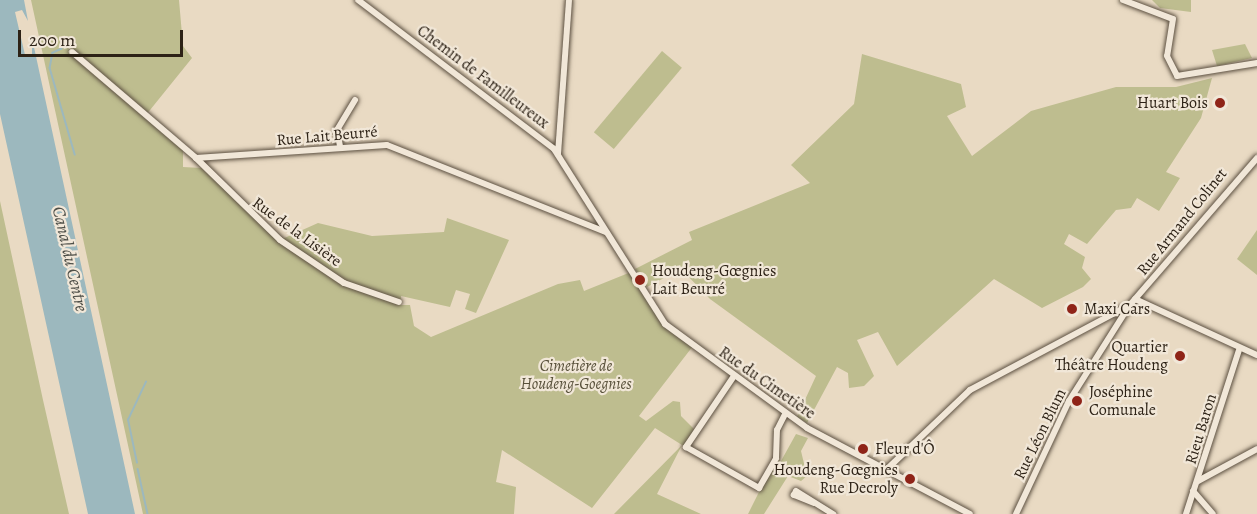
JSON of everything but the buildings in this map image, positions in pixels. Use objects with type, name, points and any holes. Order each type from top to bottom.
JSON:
[{"type":"street","name":"Chemin de Familleureux","points":[[358,0],[532,128],[558,154],[598,219]]},
{"type":"street","points":[[558,154],[568,0]]},
{"type":"street","points":[[1123,0],[1173,19],[1167,56],[1177,76],[1257,63]]},
{"type":"street","points":[[72,52],[196,158]]},
{"type":"street","points":[[340,146],[337,130],[355,100]]},
{"type":"street","name":"Rue Lait Beurré","points":[[196,158],[340,146],[394,146],[607,232]]},
{"type":"street","name":"Rue de la Lisière","points":[[196,158],[274,235],[344,283],[399,302]]},
{"type":"street","name":"Rue Armand Colinet","points":[[1129,306],[1257,158]]},
{"type":"street","name":"Rue du Cimetière","points":[[598,219],[657,315],[785,414],[970,514]]},
{"type":"street","points":[[1135,299],[1239,350],[1257,354]]},
{"type":"street","points":[[886,470],[970,390],[1129,306]]},
{"type":"street","name":"Rue Léon Blum","points":[[1016,514],[1069,401],[1129,306]]},
{"type":"street","name":"Rieu Baron","points":[[1186,514],[1239,350]]},
{"type":"street","points":[[734,376],[686,447],[759,488],[776,458],[777,430],[785,414]]},
{"type":"street","points":[[1197,482],[1257,449]]},
{"type":"street","points":[[1193,491],[1213,514]]},
{"type":"street","points":[[795,493],[833,514]]},
{"type":"street","points":[[952,514],[956,506]]},
{"type":"green space","name":"Cimetière de Houdeng-Goegnies","points":[[31,0],[179,0],[183,46],[192,58],[146,115],[183,147],[183,167],[201,168],[280,240],[318,223],[372,236],[444,232],[447,218],[509,240],[476,313],[465,309],[470,294],[456,290],[450,307],[401,296],[401,305],[410,305],[414,326],[431,337],[558,284],[580,280],[584,291],[631,272],[657,315],[693,346],[639,416],[646,421],[673,401],[680,402],[681,416],[697,432],[686,447],[655,428],[592,508],[502,450],[496,482],[516,487],[514,514],[143,514]]},
{"type":"green space","points":[[1152,0],[1191,0],[1191,12],[1160,8]]},
{"type":"green space","points":[[1245,44],[1252,58],[1217,66],[1212,50]]},
{"type":"green space","points":[[662,51],[682,68],[614,149],[594,132]]},
{"type":"green space","points":[[862,54],[961,84],[966,107],[947,116],[972,156],[1031,111],[1116,87],[1176,87],[1212,78],[1201,118],[1166,172],[1180,178],[1159,211],[1137,198],[1131,208],[1116,210],[1087,244],[1069,234],[1064,244],[1085,257],[1082,268],[1091,279],[1083,287],[1042,308],[994,279],[897,366],[878,332],[857,340],[874,376],[864,386],[849,388],[848,373],[837,367],[807,423],[797,417],[816,376],[710,299],[681,269],[647,287],[635,269],[692,240],[689,232],[810,183],[791,165],[854,104]]},
{"type":"green space","points":[[0,201],[43,400],[69,514],[0,514]]},
{"type":"green space","points":[[1257,230],[1257,275],[1237,259]]},
{"type":"green space","points":[[796,434],[808,438],[801,451],[807,476],[801,481],[788,476],[764,514],[748,514],[776,458],[781,461]]},
{"type":"green space","points":[[682,445],[657,494],[701,514],[614,514]]},
{"type":"water","name":"Canal du Centre","points":[[0,0],[24,0],[28,21],[22,10],[15,12],[25,55],[32,54],[32,38],[135,514],[88,514],[0,114]]},
{"type":"waterway","points":[[62,49],[53,53],[50,68],[75,154]]},
{"type":"waterway","points":[[137,463],[128,420],[146,382]]},
{"type":"waterway","points":[[138,469],[148,514]]},
{"type":"place","name":"Huart Bois","points":[[1220,103]]},
{"type":"place","name":"Houdeng-Gœgnies Lait Beurré","points":[[640,280]]},
{"type":"place","name":"Maxi Cars","points":[[1072,309]]},
{"type":"place","name":"Quartier Théâtre Houdeng","points":[[1180,356]]},
{"type":"place","name":"Joséphine Comunale","points":[[1077,401]]},
{"type":"place","name":"Fleur d'Ô","points":[[863,449]]},
{"type":"place","name":"Houdeng-Gœgnies Rue Decroly","points":[[910,479]]}]
